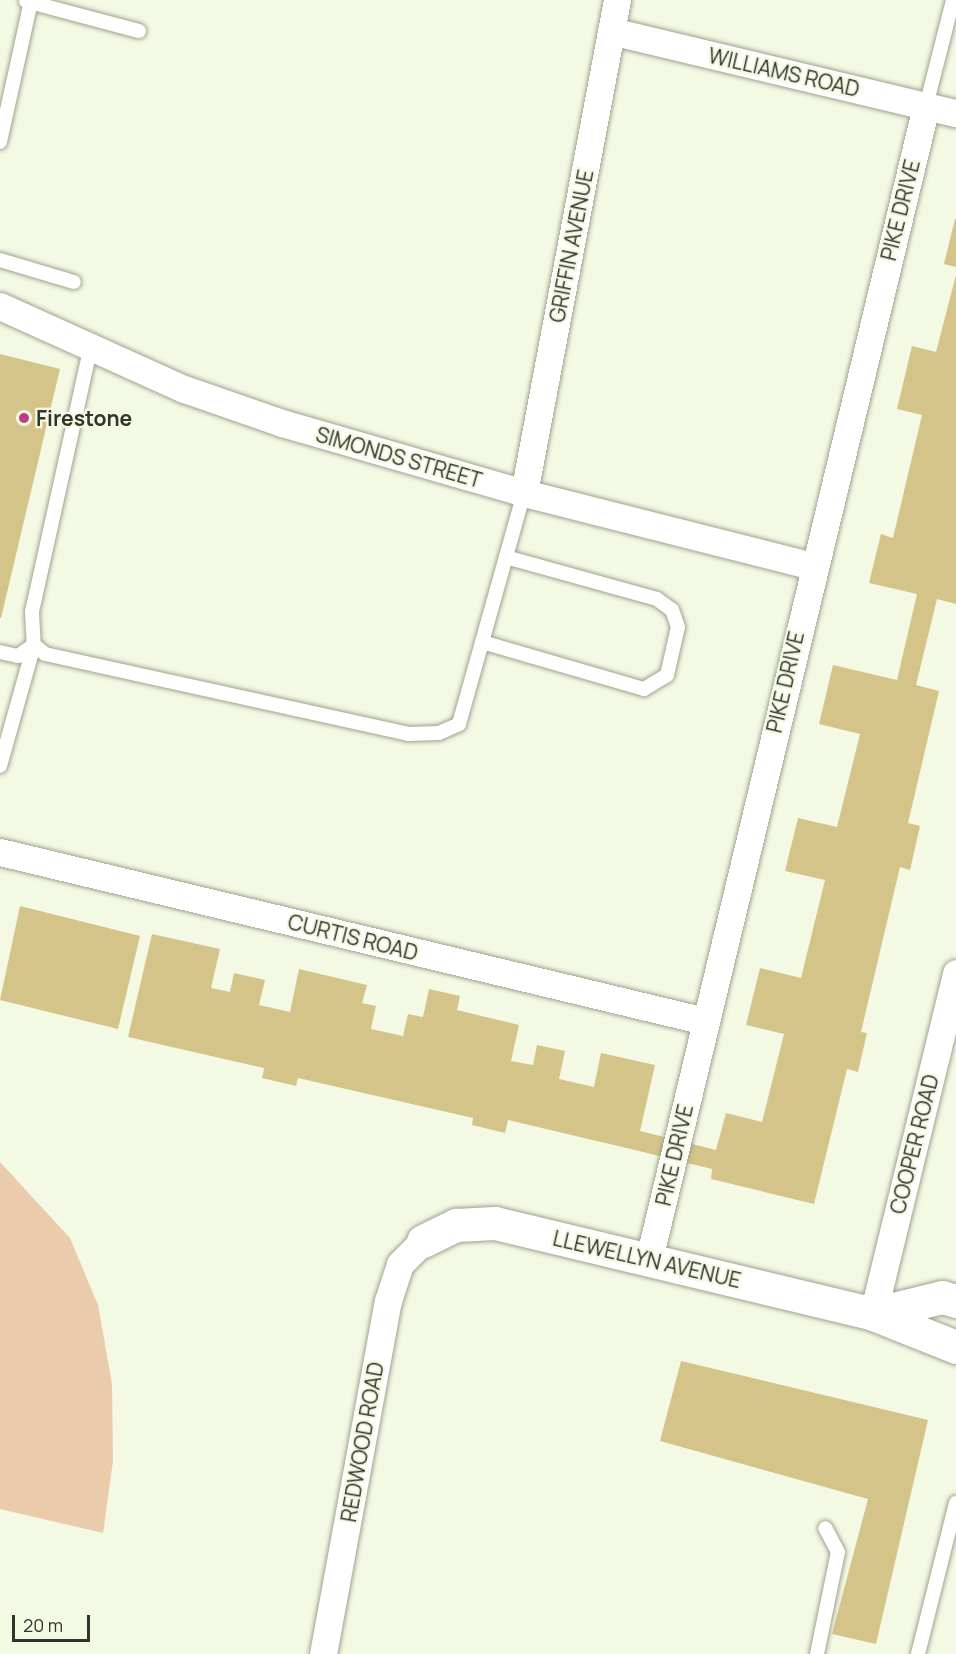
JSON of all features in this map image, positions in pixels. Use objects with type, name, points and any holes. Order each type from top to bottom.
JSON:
[{"type":"street","name":"GRIFFIN AVENUE","points":[[524,493],[617,0]]},
{"type":"street","name":"WILLIAMS ROAD","points":[[611,31],[956,113]]},
{"type":"street","name":"PIKE DRIVE","points":[[649,1259],[812,566],[926,106]]},
{"type":"street","name":"SIMONDS STREET","points":[[0,306],[90,350],[282,423],[524,493],[812,566]]},
{"type":"street","name":"CURTIS ROAD","points":[[0,852],[705,1022]]},
{"type":"street","name":"COOPER ROAD","points":[[873,1314],[956,973]]},
{"type":"street","name":"LLEWELLYN AVENUE","points":[[423,1241],[456,1225],[495,1223],[873,1314],[956,1347]]},
{"type":"street","name":"REDWOOD ROAD","points":[[323,1654],[388,1301],[400,1264],[423,1241]]},
{"type":"street","name":"LLEWELLYN AVENUE","points":[[873,1314],[942,1297],[956,1301]]},
{"type":"lane","points":[[926,106],[953,0]]},
{"type":"lane","points":[[0,142],[28,3],[138,32]]},
{"type":"lane","points":[[0,260],[74,282]]},
{"type":"lane","points":[[0,766],[34,645],[32,612],[90,350]]},
{"type":"lane","points":[[34,645],[45,654],[408,734],[439,734],[459,724],[524,493]]},
{"type":"lane","points":[[482,642],[644,689],[667,675],[678,627],[672,610],[657,599],[506,557]]},
{"type":"lane","points":[[0,652],[18,656],[34,645]]},
{"type":"lane","points":[[918,1654],[956,1503]]},
{"type":"lane","points":[[817,1654],[838,1552],[825,1528]]},
{"type":"shaded area","points":[[0,1162],[70,1238],[98,1305],[112,1384],[113,1461],[103,1533],[0,1509]]},
{"type":"building","points":[[956,219],[956,267],[944,264]]},
{"type":"building","points":[[956,275],[956,604],[937,599],[916,685],[939,691],[908,823],[920,826],[910,870],[900,867],[861,1032],[867,1033],[858,1072],[847,1069],[814,1204],[711,1179],[712,1169],[635,1150],[508,1120],[505,1133],[472,1125],[473,1118],[298,1078],[296,1086],[262,1078],[264,1068],[128,1037],[152,934],[220,949],[211,988],[230,992],[234,973],[265,980],[259,1005],[290,1012],[299,969],[367,985],[362,1003],[376,1006],[371,1029],[403,1036],[408,1014],[423,1017],[429,989],[460,996],[457,1010],[519,1025],[511,1061],[533,1065],[537,1045],[565,1051],[559,1079],[594,1087],[601,1053],[655,1065],[640,1131],[716,1150],[726,1113],[762,1122],[784,1034],[746,1025],[760,968],[801,978],[825,880],[785,871],[798,818],[837,827],[860,734],[819,724],[833,665],[897,680],[917,594],[869,583],[881,534],[893,538],[922,415],[897,409],[912,346],[936,352]]},
{"type":"building","name":"Firestone","points":[[0,354],[60,369],[1,618],[0,618]]},
{"type":"building","points":[[20,906],[140,936],[118,1029],[0,1000]]},
{"type":"building","points":[[681,1361],[928,1420],[876,1644],[832,1634],[868,1499],[660,1441]]},
{"type":"place","name":"Firestone","points":[[24,418]]}]
